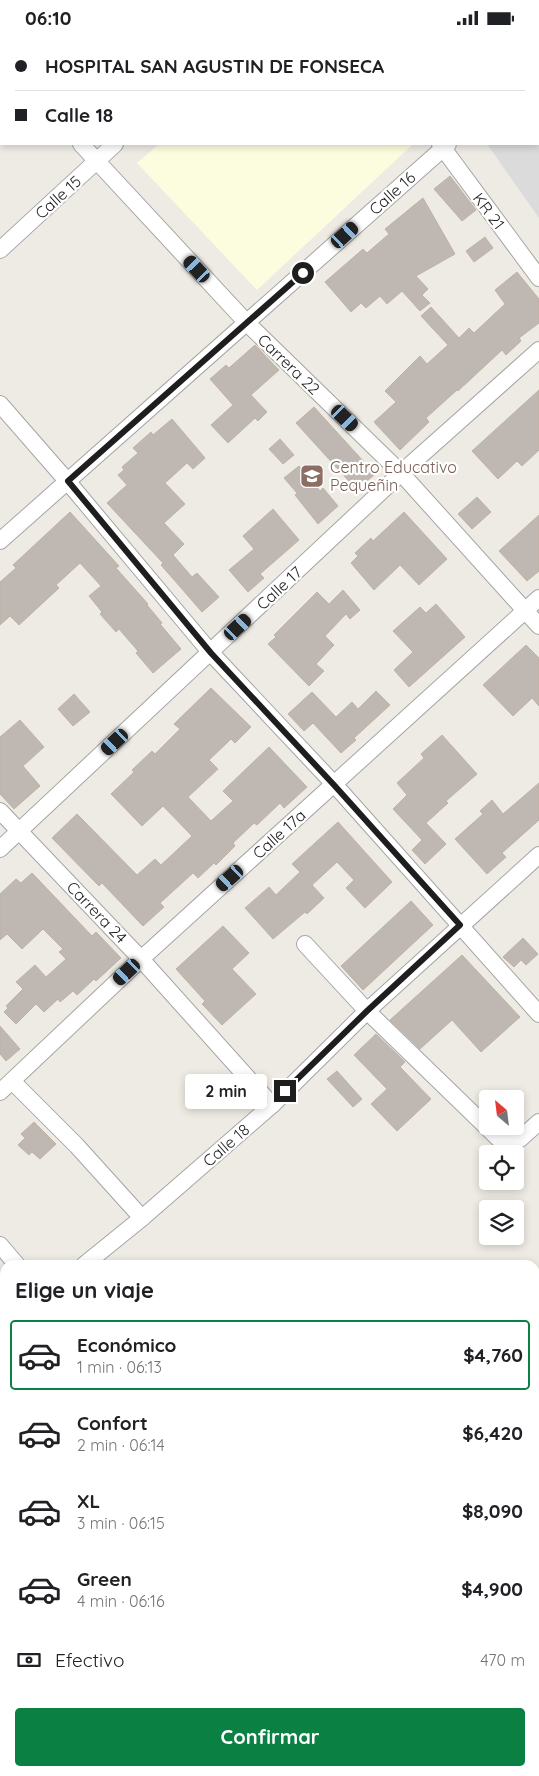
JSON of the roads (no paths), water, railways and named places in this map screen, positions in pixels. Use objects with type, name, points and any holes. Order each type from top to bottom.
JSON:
[{"type":"street","name":"Carrera 22","points":[[82,145],[247,323],[401,473],[539,626]]},
{"type":"street","name":"Calle 15","points":[[0,250],[115,145]]},
{"type":"street","name":"KR 21","points":[[443,145],[539,278]]},
{"type":"street","name":"Calle 16","points":[[0,541],[247,323],[443,145]]},
{"type":"street","name":"Calle 17","points":[[0,849],[401,473],[539,350]]},
{"type":"street","points":[[0,404],[68,481],[211,653],[334,785],[539,1013]]},
{"type":"street","name":"Calle 17a","points":[[6,1087],[141,959],[539,598]]},
{"type":"street","name":"Carrera 24","points":[[0,811],[141,959],[272,1105]]},
{"type":"street","name":"Calle 18","points":[[90,1260],[142,1218],[272,1105],[367,1011],[539,855]]},
{"type":"street","points":[[305,944],[367,1011],[501,1141],[520,1139],[539,1122]]},
{"type":"street","points":[[6,1087],[38,1105],[142,1218]]},
{"type":"street","points":[[0,1245],[13,1260]]},
{"type":"place","name":"Centro Educativo Pequeñin","points":[[312,476]]}]
